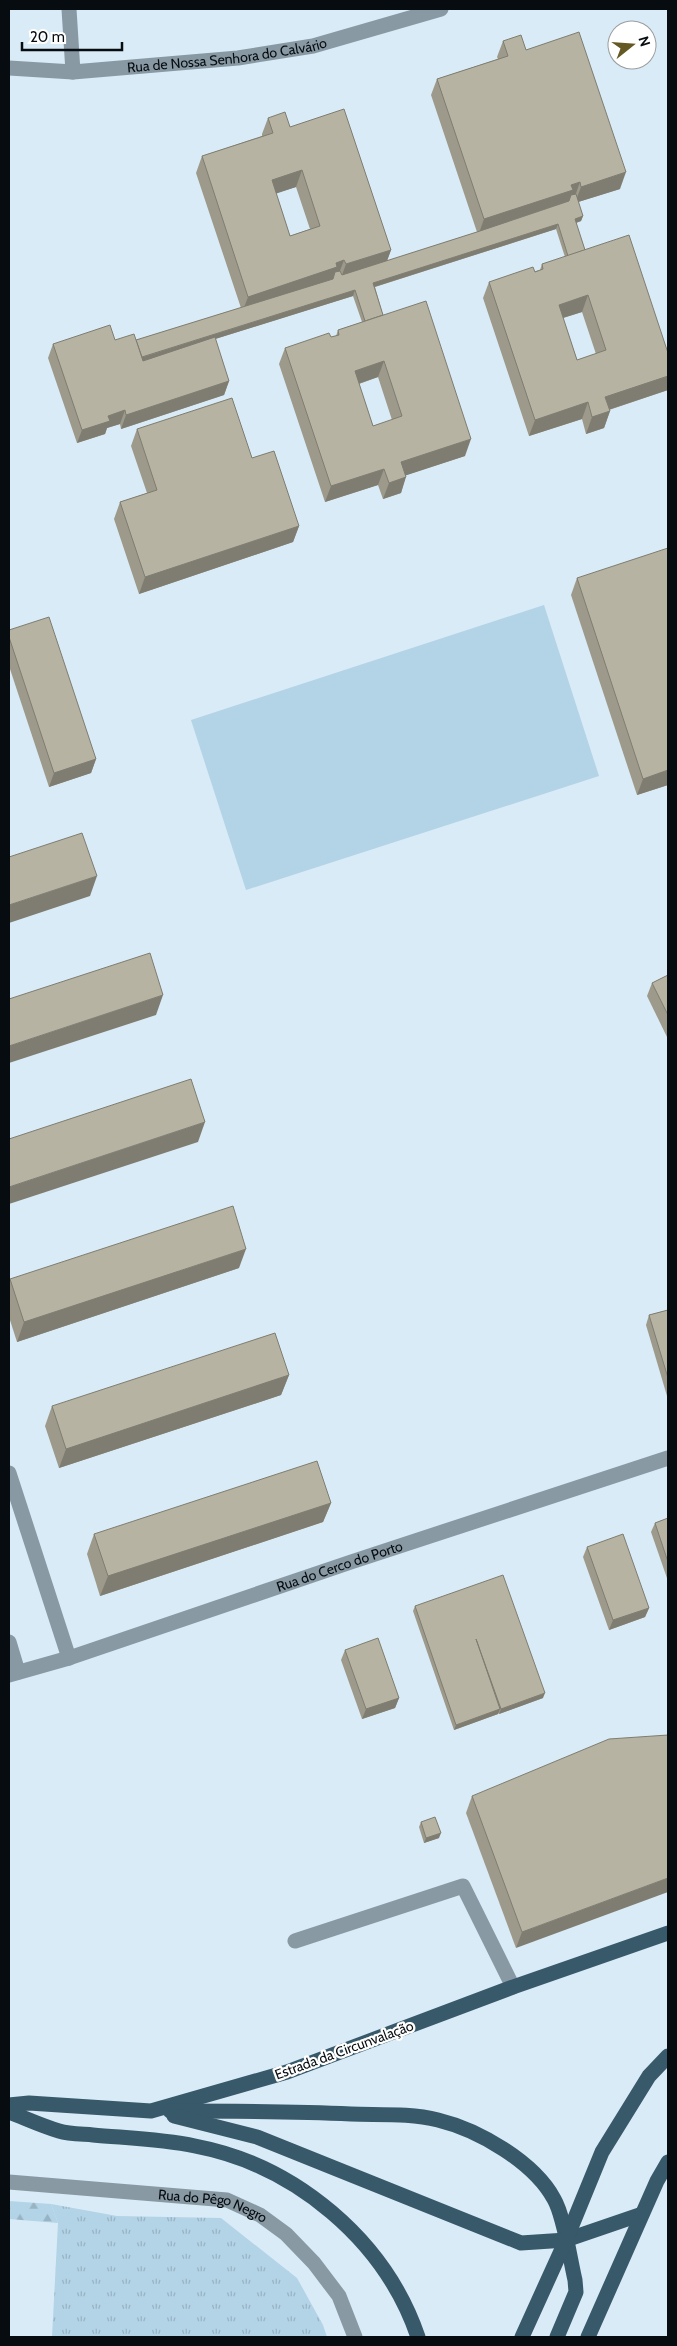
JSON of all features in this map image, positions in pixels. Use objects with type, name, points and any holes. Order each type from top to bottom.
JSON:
[{"type":"main road","name":"Estrada da Circunvalação","points":[[9,2105],[29,2104],[151,2110],[286,2072],[513,1987],[668,1933]]},
{"type":"main road","points":[[522,2337],[566,2240],[602,2152],[649,2076],[668,2056]]},
{"type":"main road","points":[[151,2110],[257,2137],[506,2239],[521,2243],[535,2244],[566,2240],[642,2214]]},
{"type":"main road","points":[[151,2110],[277,2111],[404,2116],[438,2120],[467,2130],[502,2148],[531,2171],[546,2186],[556,2201],[575,2280],[576,2292],[557,2337]]},
{"type":"main road","points":[[9,2112],[60,2131],[194,2146],[256,2165],[288,2182],[314,2198],[345,2222],[369,2250],[393,2281],[418,2337]]},
{"type":"main road","points":[[588,2337],[657,2181],[668,2162]]},
{"type":"street","points":[[69,9],[73,72]]},
{"type":"street","name":"Rua de Nossa Senhora do Calvário","points":[[9,68],[73,72],[238,58],[314,46],[441,9]]},
{"type":"street","name":"Rua do Cerco do Porto","points":[[13,1673],[69,1658],[351,1562],[668,1458]]},
{"type":"street","points":[[9,1473],[69,1658]]},
{"type":"street","points":[[9,1642],[13,1673]]},
{"type":"street","points":[[295,1941],[463,1886],[513,1987]]},
{"type":"street","name":"Rua do Pêgo Negro","points":[[9,2182],[227,2200],[260,2215],[286,2234],[314,2263],[339,2296],[354,2337]]},
{"type":"green space","points":[[544,605],[599,776],[246,890],[191,720]]},
{"type":"green space","points":[[9,2201],[51,2204],[58,2223],[9,2219]]},
{"type":"green space","points":[[51,2204],[117,2216],[221,2218],[297,2278],[323,2325],[327,2337],[52,2337],[58,2223]]},
{"type":"building","points":[[579,32],[626,172],[581,187],[580,182],[571,185],[573,190],[484,219],[437,79],[508,56],[503,41],[521,35],[526,50]]},
{"type":"building","points":[[344,109],[391,250],[346,264],[344,260],[336,263],[337,267],[248,297],[202,156],[273,133],[268,118],[285,112],[290,127]],"holes":[[[302,170],[320,226],[290,236],[272,180]]]},
{"type":"building","points":[[576,194],[583,216],[575,219],[585,250],[568,256],[558,224],[373,283],[383,315],[365,321],[355,290],[142,357],[136,340],[333,279],[335,272],[340,271],[342,275],[480,231],[569,201],[571,195]]},
{"type":"building","points":[[629,235],[668,353],[668,376],[605,397],[610,411],[592,417],[588,402],[535,420],[489,282],[533,267],[535,272],[543,269],[542,264]],"holes":[[[588,295],[606,350],[577,360],[559,305]]]},
{"type":"building","points":[[426,301],[471,439],[401,462],[406,477],[389,483],[384,469],[331,486],[285,348],[329,333],[331,337],[339,335],[338,330]],"holes":[[[384,361],[402,416],[373,426],[355,371]]]},
{"type":"building","points":[[110,325],[115,340],[134,334],[143,361],[215,337],[229,381],[126,415],[125,410],[108,416],[110,421],[82,430],[53,344]]},
{"type":"building","points":[[232,398],[252,458],[274,451],[299,526],[145,577],[120,502],[157,490],[137,429]]},
{"type":"building","points":[[668,548],[668,770],[643,779],[577,578]]},
{"type":"building","points":[[49,617],[96,759],[54,773],[9,637],[9,630]]},
{"type":"building","points":[[82,833],[97,876],[9,905],[9,857]]},
{"type":"building","points":[[150,953],[163,995],[9,1046],[9,999]]},
{"type":"building","points":[[668,975],[668,1015],[652,983]]},
{"type":"building","points":[[191,1079],[205,1122],[9,1187],[9,1139]]},
{"type":"building","points":[[233,1206],[246,1249],[24,1322],[10,1279]]},
{"type":"building","points":[[668,1310],[668,1378],[649,1315]]},
{"type":"building","points":[[275,1333],[289,1375],[66,1449],[52,1406]]},
{"type":"building","points":[[317,1461],[331,1503],[108,1576],[94,1534]]},
{"type":"building","points":[[668,1518],[668,1562],[655,1523]]},
{"type":"building","points":[[623,1534],[649,1608],[613,1620],[587,1547]]},
{"type":"building","points":[[503,1575],[545,1693],[501,1709],[476,1639],[500,1709],[456,1725],[415,1606]]},
{"type":"building","points":[[378,1638],[399,1698],[366,1709],[345,1650]]},
{"type":"building","points":[[668,1735],[668,1878],[522,1932],[472,1796],[609,1739]]},
{"type":"building","points":[[435,1817],[441,1833],[426,1838],[421,1822]]}]
